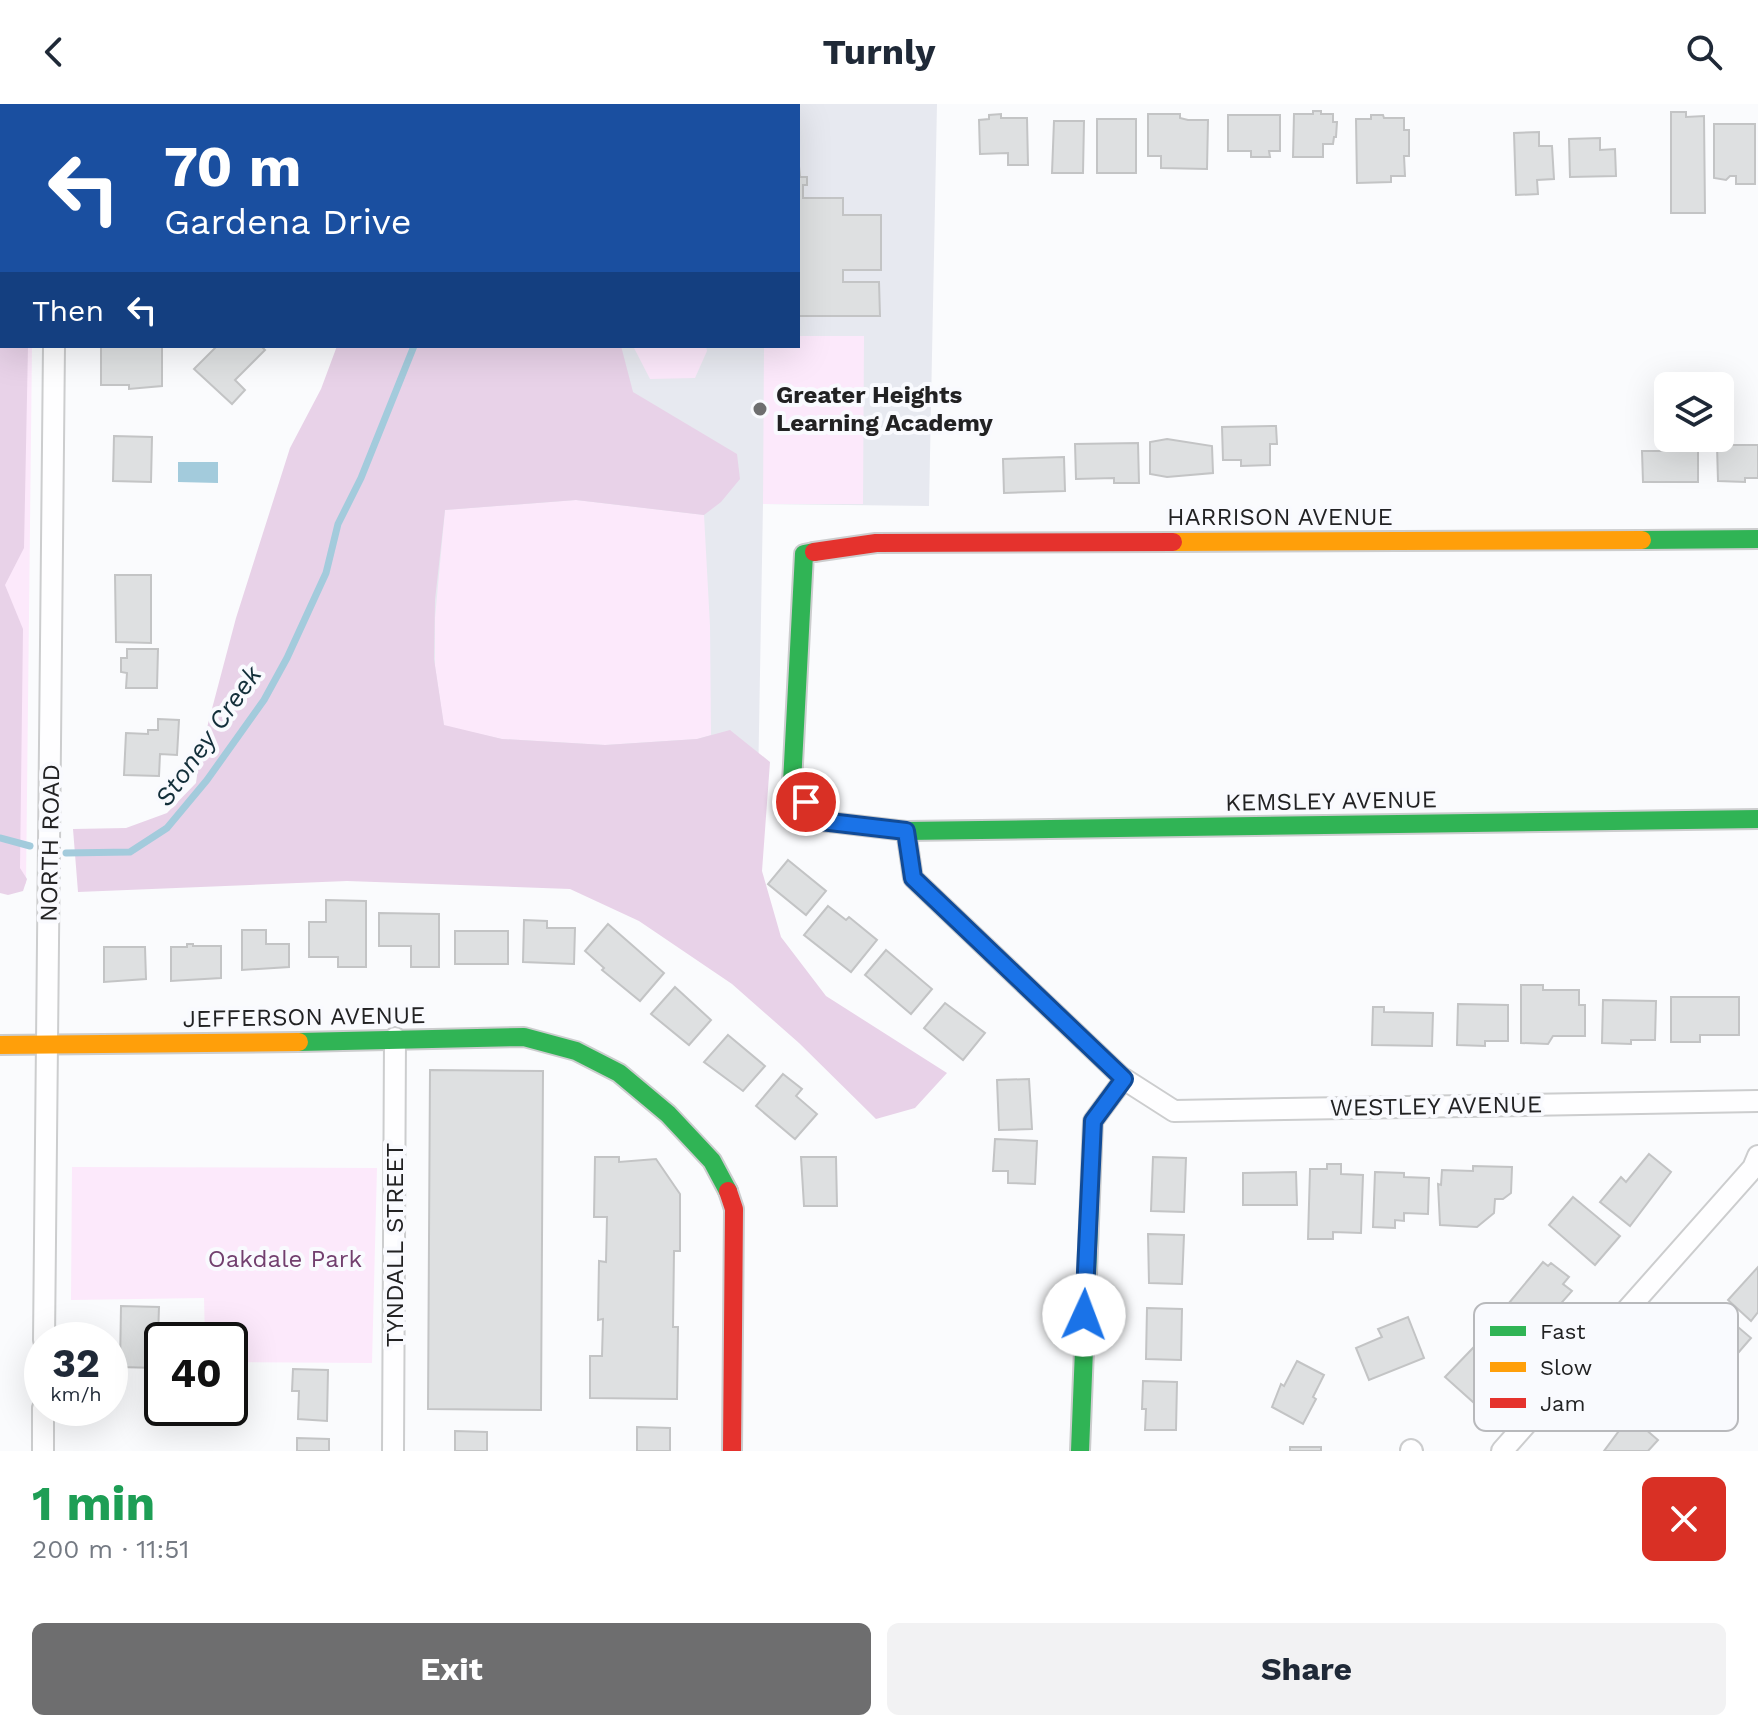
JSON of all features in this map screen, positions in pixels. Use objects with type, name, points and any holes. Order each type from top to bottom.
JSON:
[{"type":"street","name":"NORTH ROAD","points":[[44,1322],[54,348]]},
{"type":"street","name":"HARRISON AVENUE","points":[[804,554],[876,543],[1758,539]]},
{"type":"street","name":"KEMSLEY AVENUE","points":[[804,554],[792,783],[821,821],[906,831],[1758,819]]},
{"type":"street","points":[[906,831],[913,878],[1124,1079],[1093,1121],[1080,1451]]},
{"type":"street","name":"JEFFERSON AVENUE","points":[[0,1045],[524,1037],[562,1046],[605,1064],[631,1081],[699,1146],[722,1176],[734,1209],[732,1451]]},
{"type":"street","name":"TYNDALL STREET","points":[[393,1451],[395,1038]]},
{"type":"street","name":"WESTLEY AVENUE","points":[[1124,1079],[1174,1111],[1758,1101]]},
{"type":"street","points":[[1633,1303],[1753,1168],[1758,1156]]},
{"type":"street","points":[[43,1426],[43,1451]]},
{"type":"street","points":[[1502,1451],[1520,1431]]},
{"type":"shaded area","name":"Greater Heights Learning Academy","points":[[800,104],[937,104],[929,506],[763,504],[758,787],[396,780],[402,473],[588,348],[800,348]]},
{"type":"shaded area","points":[[0,348],[28,348],[24,548],[5,585],[23,629],[20,868],[27,879],[23,891],[8,895],[0,893]]},
{"type":"shaded area","points":[[336,348],[622,348],[633,392],[737,454],[740,479],[721,502],[704,515],[576,500],[445,510],[435,600],[434,659],[444,725],[502,739],[605,745],[697,739],[730,730],[770,762],[762,871],[781,937],[826,996],[947,1073],[915,1108],[876,1119],[799,1043],[732,984],[639,921],[570,889],[347,881],[78,892],[73,829],[126,828],[167,813],[196,783],[200,754],[236,618],[290,448],[321,389]]},
{"type":"green space","points":[[800,336],[864,336],[863,504],[763,504],[764,348],[800,348]]},
{"type":"green space","points":[[0,348],[32,348],[26,884],[0,883]]},
{"type":"green space","points":[[634,348],[706,348],[695,378],[650,379]]},
{"type":"green space","points":[[576,500],[704,515],[710,626],[711,735],[697,739],[605,745],[502,739],[444,726],[435,666],[435,618],[445,510]]},
{"type":"green space","name":"Oakdale Park","points":[[72,1167],[377,1168],[372,1363],[248,1362],[248,1322],[205,1322],[204,1298],[71,1300]]},
{"type":"water","points":[[178,462],[218,462],[218,483],[178,482]]},
{"type":"building","points":[[1313,111],[1333,114],[1333,122],[1337,122],[1333,144],[1323,144],[1323,157],[1293,157],[1294,114],[1313,114]]},
{"type":"building","points":[[1671,112],[1686,112],[1686,117],[1704,116],[1705,213],[1671,213]]},
{"type":"building","points":[[1001,114],[1001,118],[1027,118],[1028,165],[1008,165],[1008,153],[980,154],[979,120]]},
{"type":"building","points":[[1148,114],[1180,114],[1180,118],[1188,120],[1208,120],[1207,169],[1161,168],[1161,156],[1148,156]]},
{"type":"building","points":[[1228,115],[1280,115],[1280,151],[1269,151],[1270,157],[1251,157],[1251,151],[1228,151]]},
{"type":"building","points":[[1371,115],[1404,118],[1404,130],[1409,130],[1409,156],[1404,156],[1405,176],[1391,176],[1391,182],[1357,183],[1356,119],[1371,119]]},
{"type":"building","points":[[1097,119],[1136,119],[1136,173],[1097,173]]},
{"type":"building","points":[[1054,121],[1084,121],[1083,173],[1052,173]]},
{"type":"building","points":[[1714,124],[1755,124],[1755,184],[1736,184],[1736,176],[1726,180],[1714,178]]},
{"type":"building","points":[[1539,132],[1539,146],[1552,146],[1554,179],[1537,180],[1538,194],[1516,195],[1514,133]]},
{"type":"building","points":[[1600,138],[1600,150],[1615,149],[1616,176],[1570,177],[1569,139]]},
{"type":"building","points":[[800,177],[807,177],[807,185],[803,185],[803,198],[843,198],[843,215],[881,215],[881,270],[843,270],[843,282],[879,282],[880,316],[800,316]]},
{"type":"building","points":[[101,348],[162,348],[162,386],[129,389],[129,385],[101,385]]},
{"type":"building","points":[[215,348],[265,350],[235,380],[245,390],[232,404],[194,369]]},
{"type":"building","points":[[1276,426],[1277,444],[1270,444],[1270,465],[1241,466],[1241,460],[1223,460],[1222,427]]},
{"type":"building","points":[[114,436],[152,437],[151,482],[113,481]]},
{"type":"building","points":[[1167,439],[1212,446],[1213,473],[1167,477],[1150,474],[1150,442]]},
{"type":"building","points":[[1138,443],[1139,483],[1114,483],[1114,478],[1076,479],[1075,444]]},
{"type":"building","points":[[1734,445],[1758,445],[1758,478],[1745,478],[1745,482],[1718,481],[1717,452],[1734,452]]},
{"type":"building","points":[[1642,451],[1698,452],[1698,482],[1643,482]]},
{"type":"building","points":[[1064,457],[1065,491],[1004,493],[1003,459]]},
{"type":"building","points":[[115,575],[151,575],[151,643],[116,642]]},
{"type":"building","points":[[127,649],[158,649],[157,688],[126,688],[127,673],[121,672],[121,658],[127,658]]},
{"type":"building","points":[[158,719],[179,720],[177,755],[160,754],[159,776],[124,775],[126,733],[148,734],[148,730],[158,730]]},
{"type":"building","points":[[788,860],[826,891],[806,915],[768,884]]},
{"type":"building","points":[[326,900],[366,901],[366,967],[338,967],[338,957],[309,957],[309,922],[326,922]]},
{"type":"building","points":[[828,906],[846,920],[849,917],[877,940],[851,972],[804,935]]},
{"type":"building","points":[[379,913],[439,914],[439,967],[411,967],[411,946],[379,946]]},
{"type":"building","points":[[524,920],[547,921],[547,928],[575,928],[574,964],[523,962]]},
{"type":"building","points":[[608,924],[664,973],[640,1001],[602,970],[604,968],[585,951]]},
{"type":"building","points":[[242,930],[266,930],[266,944],[289,944],[289,967],[242,970]]},
{"type":"building","points":[[455,931],[508,931],[508,964],[455,964]]},
{"type":"building","points":[[187,944],[221,946],[221,978],[171,981],[171,947],[187,947]]},
{"type":"building","points":[[104,947],[145,947],[146,979],[104,982]]},
{"type":"building","points":[[886,950],[932,989],[911,1014],[865,975]]},
{"type":"building","points":[[1521,985],[1543,985],[1543,990],[1579,990],[1579,1005],[1585,1005],[1585,1036],[1553,1036],[1548,1044],[1521,1043]]},
{"type":"building","points":[[675,987],[711,1020],[689,1045],[651,1014]]},
{"type":"building","points":[[1671,997],[1739,997],[1739,1035],[1700,1035],[1700,1042],[1671,1042]]},
{"type":"building","points":[[1603,1000],[1656,1001],[1655,1040],[1631,1040],[1631,1044],[1602,1043]]},
{"type":"building","points":[[945,1003],[985,1033],[963,1060],[924,1028]]},
{"type":"building","points":[[1458,1004],[1508,1005],[1508,1041],[1485,1041],[1485,1046],[1457,1045]]},
{"type":"building","points":[[1373,1007],[1384,1007],[1384,1012],[1433,1013],[1432,1046],[1372,1045]]},
{"type":"building","points":[[728,1035],[765,1066],[743,1091],[704,1062]]},
{"type":"building","points":[[430,1070],[543,1071],[541,1410],[428,1409]]},
{"type":"building","points":[[783,1074],[802,1089],[796,1096],[817,1114],[795,1139],[756,1106]]},
{"type":"building","points":[[1029,1079],[1032,1129],[999,1130],[997,1080]]},
{"type":"building","points":[[995,1139],[1037,1141],[1035,1184],[1008,1183],[1008,1171],[993,1171]]},
{"type":"building","points":[[1649,1154],[1671,1172],[1630,1226],[1600,1202],[1621,1177],[1626,1182]]},
{"type":"building","points":[[595,1157],[619,1157],[619,1162],[656,1159],[680,1194],[680,1251],[674,1251],[673,1327],[678,1327],[677,1399],[590,1398],[590,1356],[602,1356],[603,1319],[598,1320],[599,1261],[606,1262],[607,1217],[594,1217]]},
{"type":"building","points":[[801,1157],[836,1157],[837,1206],[804,1206]]},
{"type":"building","points":[[1153,1157],[1186,1158],[1184,1212],[1151,1211]]},
{"type":"building","points":[[1327,1164],[1341,1164],[1341,1174],[1363,1175],[1361,1233],[1333,1232],[1333,1239],[1308,1239],[1310,1169],[1327,1169]]},
{"type":"building","points":[[1473,1166],[1512,1167],[1511,1193],[1503,1199],[1495,1199],[1494,1213],[1477,1227],[1440,1225],[1438,1184],[1441,1185],[1442,1170],[1473,1171]]},
{"type":"building","points":[[1296,1172],[1297,1205],[1243,1205],[1243,1173]]},
{"type":"building","points":[[1375,1172],[1429,1178],[1428,1214],[1404,1213],[1404,1221],[1395,1220],[1395,1228],[1373,1227]]},
{"type":"building","points":[[1573,1197],[1620,1236],[1595,1265],[1549,1225]]},
{"type":"building","points":[[1148,1234],[1184,1235],[1182,1284],[1149,1283]]},
{"type":"building","points":[[1543,1262],[1548,1266],[1551,1263],[1569,1277],[1563,1284],[1572,1291],[1561,1303],[1509,1303]]},
{"type":"building","points":[[1758,1267],[1758,1312],[1751,1321],[1738,1309],[1738,1303],[1728,1300]]},
{"type":"building","points":[[121,1306],[159,1307],[159,1322],[144,1322],[144,1368],[128,1367],[128,1322],[121,1322]]},
{"type":"building","points":[[1147,1308],[1182,1309],[1181,1360],[1146,1359]]},
{"type":"building","points":[[1408,1317],[1424,1358],[1369,1380],[1356,1348],[1382,1337],[1378,1329]]},
{"type":"building","points":[[1738,1327],[1751,1338],[1738,1353]]},
{"type":"building","points":[[1474,1347],[1473,1402],[1445,1377]]},
{"type":"building","points":[[1297,1361],[1324,1375],[1303,1424],[1272,1407],[1281,1384],[1284,1386]]},
{"type":"building","points":[[293,1369],[328,1370],[327,1421],[298,1419],[299,1391],[292,1391]]},
{"type":"building","points":[[1143,1381],[1177,1382],[1176,1430],[1145,1430]]},
{"type":"building","points":[[637,1427],[670,1428],[670,1451],[637,1451]]},
{"type":"building","points":[[455,1431],[487,1432],[487,1451],[455,1451]]},
{"type":"building","points":[[1619,1431],[1648,1431],[1658,1440],[1648,1451],[1604,1451]]},
{"type":"building","points":[[297,1438],[329,1439],[329,1451],[297,1451]]},
{"type":"building","points":[[1290,1447],[1321,1447],[1321,1451],[1290,1451]]},
{"type":"waterway","name":"Stoney Creek","points":[[66,853],[130,852],[167,828],[207,780],[264,700],[326,573],[338,524],[361,478],[413,348]]},
{"type":"waterway","name":"Stoney Creek","points":[[0,838],[30,846]]},
{"type":"traffic: fast","points":[[1642,540],[1758,539]]},
{"type":"traffic: fast","points":[[814,552],[804,554],[792,783],[821,821],[906,831],[913,878],[1124,1079],[1093,1121],[1080,1451]]},
{"type":"traffic: fast","points":[[906,831],[1758,819]]},
{"type":"traffic: fast","points":[[299,1042],[524,1037],[576,1051],[619,1073],[668,1114],[712,1161],[728,1191]]},
{"type":"traffic: slow","points":[[1173,542],[1642,540]]},
{"type":"traffic: slow","points":[[0,1045],[299,1042]]},
{"type":"traffic: jam","points":[[814,552],[876,543],[1173,542]]},
{"type":"traffic: jam","points":[[728,1191],[734,1209],[732,1451]]},
{"type":"place","name":"Greater Heights Learning Academy","points":[[760,409]]},
{"type":"route","points":[[806,802],[821,821],[906,831],[913,878],[1124,1079],[1093,1121],[1084,1315]]}]
